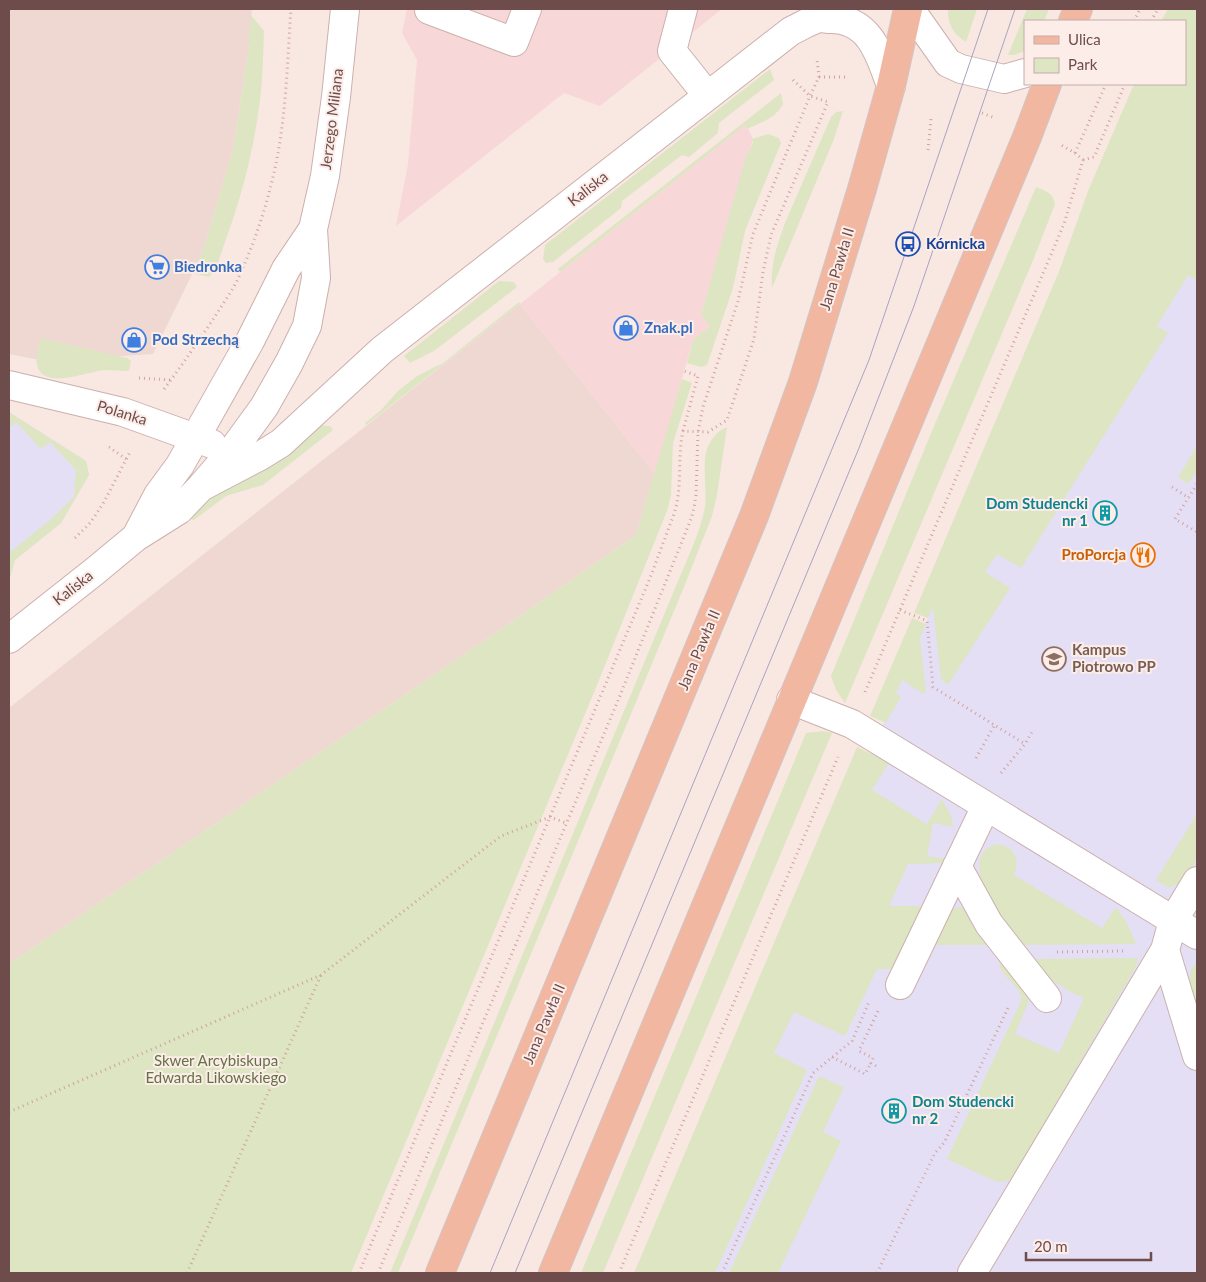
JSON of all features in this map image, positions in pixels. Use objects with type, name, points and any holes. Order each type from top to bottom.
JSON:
[{"type":"main road","name":"Jana Pawła II","points":[[440,1273],[754,516],[803,382],[862,189],[891,86],[909,9]]},
{"type":"main road","points":[[553,1273],[1047,85]]},
{"type":"street","name":"Jerzego Miliana","points":[[232,451],[264,407],[307,326],[316,278],[313,229],[325,176],[345,9]]},
{"type":"street","points":[[430,9],[514,42],[527,9]]},
{"type":"street","points":[[683,9],[672,52],[707,95]]},
{"type":"street","points":[[909,9],[948,63],[961,69],[1004,79],[1024,74]]},
{"type":"street","name":"Kaliska","points":[[201,487],[281,443],[382,350],[791,31],[819,18],[838,19],[854,23],[869,36],[880,56],[891,86]]},
{"type":"street","name":"Jerzego Miliana","points":[[194,438],[250,341],[286,269],[313,229]]},
{"type":"street","name":"Polanka","points":[[9,385],[81,401],[147,420],[232,451]]},
{"type":"street","name":"Kaliska","points":[[136,537],[158,495],[180,464],[194,438]]},
{"type":"street","name":"Kaliska","points":[[9,639],[136,537],[179,510],[232,451],[256,451],[281,443]]},
{"type":"street","points":[[791,700],[852,724],[1197,935]]},
{"type":"street","points":[[896,983],[986,806]]},
{"type":"street","points":[[957,866],[989,924],[1047,998]]},
{"type":"street","points":[[972,1273],[1165,950],[1173,921],[1197,881]]},
{"type":"street","points":[[1165,950],[1197,1056]]},
{"type":"path","points":[[91,522],[104,502],[157,398],[189,356],[241,273],[254,239],[273,175],[281,135],[286,95],[291,9]]},
{"type":"path","points":[[1152,20],[1158,9]]},
{"type":"path","points":[[684,431],[708,432],[726,420],[754,339],[763,272],[771,235],[828,102],[810,96],[790,77]]},
{"type":"path","points":[[378,1273],[665,584],[692,514],[696,495],[698,432],[703,407],[738,301],[753,234],[810,96],[819,77],[856,77],[891,86]]},
{"type":"path","points":[[981,113],[1008,121],[1075,153],[1106,85]]},
{"type":"path","points":[[1083,160],[1094,157],[1125,85]]},
{"type":"path","points":[[928,150],[931,119]]},
{"type":"path","points":[[359,1273],[650,578],[674,514],[678,499],[680,443],[698,376],[684,371]]},
{"type":"path","points":[[1197,484],[1176,519],[1197,532]]},
{"type":"path","points":[[1172,487],[1189,498]]},
{"type":"path","points":[[900,610],[927,621],[933,687],[1025,744]]},
{"type":"path","points":[[1000,775],[1025,744],[1033,730]]},
{"type":"path","points":[[9,1112],[321,975],[501,836],[550,817],[566,823]]},
{"type":"path","points":[[187,1273],[321,975]]},
{"type":"path","points":[[722,1273],[814,1073],[832,1057],[852,1041],[881,977],[896,983],[859,1051],[873,1058],[865,1074],[832,1057]]},
{"type":"path","points":[[877,1273],[934,1153],[944,1144],[1008,1006]]},
{"type":"path","points":[[871,1063],[876,1066]]},
{"type":"shaded area","points":[[9,9],[252,9],[248,53],[233,150],[202,254],[153,354],[44,361],[9,354]]},
{"type":"shaded area","points":[[407,9],[722,9],[600,106],[564,93],[396,226],[408,164],[417,60],[402,33]]},
{"type":"shaded area","name":"Kampus Piotrowo PP","points":[[1197,15],[1197,1273],[657,1273],[896,693],[1087,242],[1186,85]]},
{"type":"shaded area","points":[[746,124],[753,139],[701,315],[710,326],[693,340],[655,474],[520,304]]},
{"type":"shaded area","points":[[520,304],[655,474],[636,535],[9,964],[9,708]]},
{"type":"shaded area","points":[[9,412],[86,461],[89,475],[61,523],[9,565]]},
{"type":"green space","points":[[948,9],[977,9],[966,42],[952,28]]},
{"type":"green space","points":[[1027,9],[1049,9],[1044,20],[1024,20],[1024,51],[1015,55],[1008,55]]},
{"type":"green space","points":[[1168,9],[1197,9],[1197,281],[1188,275],[1157,326],[1168,333],[1021,568],[997,554],[985,572],[1010,588],[948,685],[941,679],[933,608],[928,618],[914,613],[1060,269],[1088,191],[1134,85],[1186,85],[1186,20],[1162,20]]},
{"type":"green space","points":[[251,15],[264,31],[262,83],[257,118],[247,172],[237,207],[218,261],[209,277],[192,273],[202,254],[233,150],[248,53]]},
{"type":"green space","points":[[770,69],[774,80],[719,123],[718,133],[689,157],[682,155],[622,201],[621,208],[553,262],[546,263],[543,259],[545,245]]},
{"type":"green space","points":[[781,93],[783,104],[776,113],[747,129],[745,125],[560,272],[558,269]]},
{"type":"green space","points":[[843,111],[834,139],[772,288],[773,263],[785,223],[831,117],[836,112]]},
{"type":"green space","points":[[768,134],[779,138],[781,143],[745,231],[733,288],[707,365],[701,367],[687,363],[693,340],[710,326],[701,315],[746,156],[753,143],[752,139]]},
{"type":"green space","points":[[1036,187],[1051,195],[1055,204],[1034,258],[845,703],[836,690],[831,676],[932,431]]},
{"type":"green space","points":[[499,281],[514,282],[517,287],[434,351],[410,363],[404,356]]},
{"type":"green space","points":[[519,302],[520,304],[366,425],[365,423],[381,410],[398,391],[417,376],[443,363]]},
{"type":"green space","points":[[41,338],[127,358],[131,361],[129,371],[105,370],[67,378],[48,377],[41,373],[37,365]]},
{"type":"green space","name":"Skwer Arcybiskupa Edwarda Likowskiego","points":[[682,379],[692,383],[673,443],[671,495],[667,511],[595,690],[351,1273],[9,1273],[9,964],[636,535]]},
{"type":"green space","points":[[9,412],[86,461],[89,475],[61,523],[15,560],[9,582],[9,553],[51,519],[74,497],[76,470],[50,442],[41,449],[16,422],[9,428]]},
{"type":"green space","points":[[316,425],[330,426],[333,430],[263,485],[226,496],[194,520],[188,518],[205,501]]},
{"type":"green space","points":[[727,427],[712,516],[684,587],[398,1273],[390,1273],[700,527],[705,507],[705,462],[707,449],[715,436]]},
{"type":"green space","points":[[1197,446],[1197,475],[1194,475],[1188,484],[1178,477]]},
{"type":"green space","points":[[912,618],[926,624],[920,638],[926,693],[922,693],[902,680],[896,693],[901,697],[886,723],[870,716]]},
{"type":"green space","points":[[823,731],[832,733],[603,1273],[581,1273],[806,733]]},
{"type":"green space","points":[[857,747],[889,763],[872,790],[927,824],[942,799],[951,816],[953,827],[933,823],[927,856],[946,859],[944,863],[908,864],[889,906],[924,906],[893,969],[877,969],[845,1036],[794,1012],[774,1053],[807,1070],[715,1273],[634,1273]]},
{"type":"green space","points":[[1197,814],[1197,847],[1193,867],[1180,882],[1169,888],[1156,880]]},
{"type":"green space","points":[[997,844],[1012,850],[1017,864],[1014,875],[1102,928],[1116,907],[1127,923],[1136,944],[1020,945],[993,909],[983,888],[980,876],[979,865],[981,856],[987,848]]},
{"type":"green space","points":[[958,907],[969,911],[991,945],[934,945],[946,918]]},
{"type":"green space","points":[[1001,957],[1029,996],[1015,1034],[1059,1053],[1084,998],[1055,982],[1031,959],[1138,958],[1136,967],[1012,1178],[1004,1182],[995,1181],[947,1159],[1021,1001],[1017,989],[1000,968],[999,962]]},
{"type":"green space","points":[[1197,963],[1197,1013],[1190,986],[1190,973]]},
{"type":"green space","points":[[819,1076],[844,1087],[823,1132],[841,1141],[778,1273],[729,1273]]},
{"type":"tram line","points":[[490,1273],[869,360],[988,9]]},
{"type":"tram line","points":[[515,1273],[859,448],[914,306],[1015,9]]},
{"type":"place","name":"Kórnicka","points":[[908,244]]},
{"type":"place","name":"Biedronka","points":[[157,267]]},
{"type":"place","name":"Znak.pl","points":[[626,328]]},
{"type":"place","name":"Pod Strzechą","points":[[134,340]]},
{"type":"place","name":"Dom Studencki nr 1","points":[[1105,513]]},
{"type":"place","name":"ProPorcja","points":[[1143,555]]},
{"type":"place","name":"Kampus Piotrowo PP","points":[[1054,659]]},
{"type":"place","name":"Dom Studencki nr 2","points":[[894,1111]]}]
